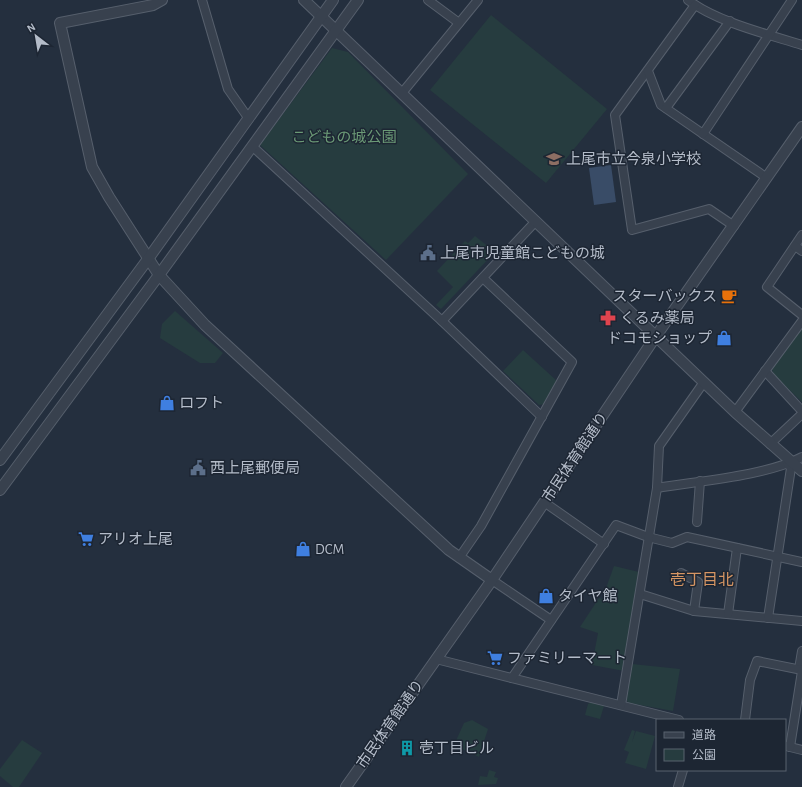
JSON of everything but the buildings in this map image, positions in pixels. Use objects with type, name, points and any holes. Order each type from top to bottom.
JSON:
[{"type":"street","points":[[162,0],[153,5],[60,23],[92,167],[148,259],[159,275],[205,326],[347,458],[460,558],[551,620]]},
{"type":"street","points":[[202,0],[228,89],[249,118]]},
{"type":"street","points":[[304,0],[735,412],[790,463],[802,471]]},
{"type":"street","points":[[0,460],[148,259],[333,0]]},
{"type":"street","points":[[0,490],[159,275],[358,0]]},
{"type":"street","points":[[428,0],[459,23]]},
{"type":"street","points":[[402,93],[478,0]]},
{"type":"street","points":[[688,0],[695,5],[730,21],[770,36],[802,45]]},
{"type":"street","points":[[703,134],[770,36],[792,0]]},
{"type":"street","points":[[695,5],[615,115],[632,230],[708,209],[734,226]]},
{"type":"street","points":[[666,108],[730,21]]},
{"type":"street","points":[[648,71],[661,105],[768,178]]},
{"type":"street","name":"市民体育館通り","points":[[346,787],[492,580],[656,336],[768,178],[802,127]]},
{"type":"street","points":[[252,146],[442,321],[542,417]]},
{"type":"street","points":[[442,321],[536,221]]},
{"type":"street","points":[[802,236],[798,248],[767,287],[802,315]]},
{"type":"street","points":[[460,558],[481,526],[572,362],[483,278]]},
{"type":"street","points":[[735,412],[802,321]]},
{"type":"street","points":[[765,371],[802,413],[770,444]]},
{"type":"street","points":[[621,705],[657,488],[659,446],[704,382]]},
{"type":"street","points":[[657,488],[790,463],[802,457]]},
{"type":"street","points":[[768,618],[791,468],[790,463]]},
{"type":"street","points":[[696,522],[700,481]]},
{"type":"street","points":[[544,502],[604,544]]},
{"type":"street","points":[[512,678],[616,525],[648,538],[672,543],[687,537],[802,562]]},
{"type":"street","points":[[728,614],[737,548]]},
{"type":"street","points":[[681,573],[698,582],[694,611]]},
{"type":"street","points":[[640,594],[694,611],[802,622]]},
{"type":"street","points":[[802,652],[801,670],[787,747],[802,750]]},
{"type":"street","points":[[436,659],[675,719]]},
{"type":"street","points":[[745,719],[750,680],[757,661],[801,670]]},
{"type":"street","points":[[678,787],[683,771]]},
{"type":"green space","points":[[491,15],[607,109],[546,183],[430,90]]},
{"type":"green space","name":"こどもの城公園","points":[[332,48],[348,52],[468,174],[386,260],[260,145]]},
{"type":"green space","points":[[475,236],[495,252],[441,309],[436,305],[453,287],[437,271],[465,241],[468,243]]},
{"type":"green space","points":[[175,311],[223,353],[215,363],[200,363],[160,338],[162,324]]},
{"type":"green space","points":[[802,327],[802,402],[773,374],[772,368]]},
{"type":"green space","points":[[523,350],[557,381],[544,404],[539,405],[503,371]]},
{"type":"green space","points":[[614,566],[639,572],[624,671],[592,665],[598,633],[580,627],[599,598],[602,599]]},
{"type":"green space","points":[[632,664],[680,669],[673,711],[629,703],[626,700]]},
{"type":"green space","points":[[592,702],[604,706],[600,719],[585,715],[588,704]]},
{"type":"green space","points":[[472,720],[488,729],[479,757],[454,745],[464,723]]},
{"type":"green space","points":[[632,730],[635,731],[632,742],[636,731],[655,736],[646,769],[625,763],[629,752],[624,750]]},
{"type":"green space","points":[[22,740],[42,753],[19,787],[13,787],[0,776],[0,769]]},
{"type":"green space","points":[[489,770],[496,772],[494,777],[498,778],[496,784],[478,785],[480,776],[487,777]]},
{"type":"water","points":[[611,165],[616,202],[594,205],[589,168]]},
{"type":"place","name":"上尾市立今泉小学校","points":[[554,159]]},
{"type":"place","name":"上尾市児童館こどもの城","points":[[428,253]]},
{"type":"place","name":"スターバックス","points":[[729,296]]},
{"type":"place","name":"くるみ薬局","points":[[608,318]]},
{"type":"place","name":"ドコモショップ","points":[[724,338]]},
{"type":"place","name":"ロフト","points":[[167,403]]},
{"type":"place","name":"西上尾郵便局","points":[[198,468]]},
{"type":"place","name":"アリオ上尾","points":[[86,539]]},
{"type":"place","name":"DCM","points":[[303,549]]},
{"type":"place","name":"タイヤ館","points":[[546,596]]},
{"type":"place","name":"ファミリーマート","points":[[495,658]]},
{"type":"place","name":"壱丁目ビル","points":[[407,748]]},
{"type":"district","name":"壱丁目北","points":[[702,579]]}]
